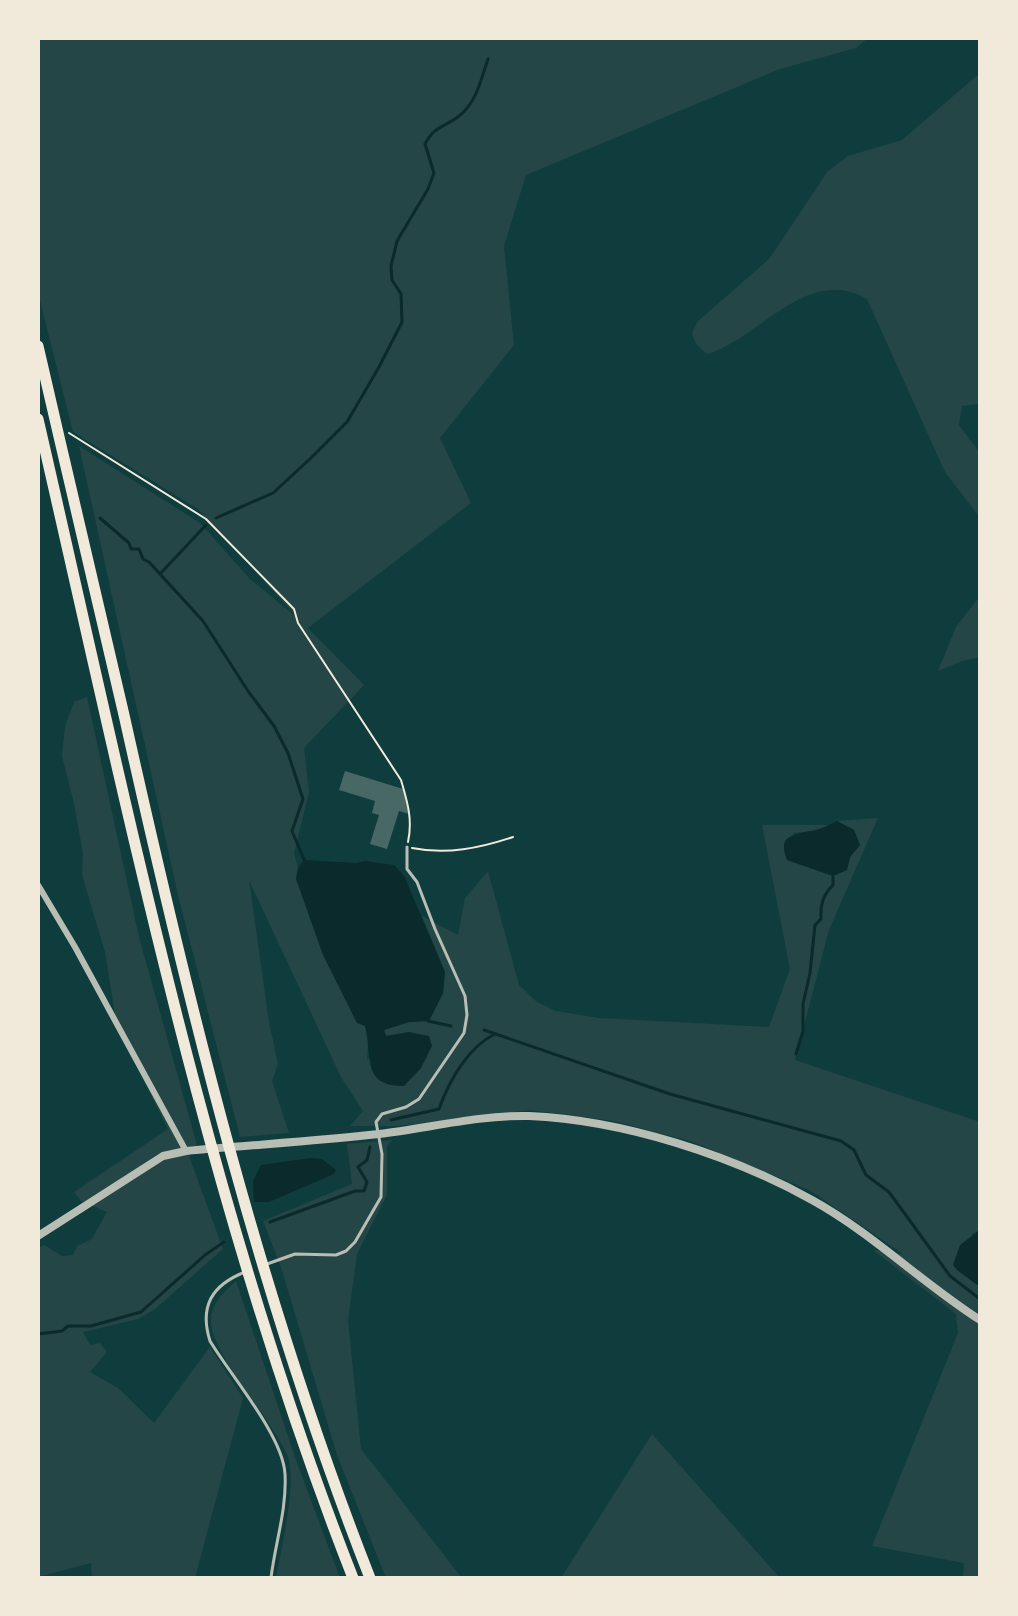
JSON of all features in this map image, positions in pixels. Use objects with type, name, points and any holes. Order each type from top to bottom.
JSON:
[{"type":"highway","points":[[38,346],[172,932],[244,1205],[286,1340],[370,1578]]},
{"type":"highway","points":[[38,419],[184,1043],[228,1207],[270,1345],[353,1578]]},
{"type":"street","points":[[38,885],[186,1151]]},
{"type":"street","points":[[38,1236],[163,1156],[186,1151],[378,1134],[479,1119],[532,1116],[575,1121],[678,1144],[723,1160],[815,1201],[980,1320]]},
{"type":"lane","points":[[271,1578],[283,1505],[285,1470],[274,1439],[210,1341],[205,1313],[210,1299],[230,1278],[295,1254],[336,1255],[355,1242],[381,1197],[383,1176],[376,1122],[382,1114],[406,1107],[419,1099],[464,1033],[467,1015],[465,996],[417,882],[407,869],[407,847]]},
{"type":"path","points":[[67,432],[206,519],[294,609],[298,623],[401,780],[410,808],[411,829],[407,847],[459,851],[513,837]]},
{"type":"shaded area","points":[[38,38],[868,38],[856,48],[780,69],[526,175],[504,246],[514,345],[440,438],[471,503],[308,628],[364,685],[304,748],[309,792],[294,853],[298,868],[296,879],[365,1026],[367,1060],[409,1032],[386,1036],[384,1030],[409,1022],[429,1021],[443,993],[445,972],[422,916],[458,935],[465,898],[488,871],[519,985],[537,1002],[556,1011],[599,1018],[769,1027],[790,969],[762,825],[829,825],[793,833],[787,860],[833,876],[847,870],[850,857],[860,845],[854,830],[837,821],[878,818],[829,930],[795,1060],[980,1122],[980,1230],[972,1234],[957,1270],[980,1287],[980,1578],[963,1578],[964,1563],[872,1546],[958,1333],[956,1314],[873,1250],[903,1254],[811,1191],[693,1142],[614,1121],[530,1110],[398,1126],[350,1126],[363,1111],[341,1077],[249,880],[278,1064],[272,1081],[289,1133],[240,1137],[178,895],[79,446],[200,523],[250,579],[301,621],[198,509],[73,432],[38,293]]},
{"type":"shaded area","points":[[980,73],[980,404],[962,406],[959,425],[980,453],[980,518],[945,472],[867,299],[845,291],[824,291],[804,297],[726,346],[707,354],[696,344],[692,334],[697,322],[769,259],[828,171],[848,156],[902,140]]},
{"type":"shaded area","points":[[980,596],[980,657],[938,671],[956,627]]},
{"type":"shaded area","points":[[87,697],[139,937],[197,1145],[189,1156],[223,1249],[155,1309],[138,1319],[83,1332],[90,1345],[100,1343],[107,1352],[90,1372],[118,1388],[154,1423],[210,1347],[243,1398],[195,1578],[92,1578],[91,1563],[38,1577],[38,1248],[44,1245],[62,1256],[73,1255],[77,1246],[92,1239],[107,1212],[81,1201],[74,1192],[168,1129],[117,1027],[105,952],[82,875],[83,854],[62,756],[65,726],[74,702]]},
{"type":"shaded area","points":[[837,821],[854,830],[860,845],[850,857],[847,870],[833,876],[787,860],[784,845],[788,838]]},
{"type":"shaded area","points":[[304,860],[394,865],[404,876],[445,972],[443,993],[429,1021],[409,1022],[384,1030],[386,1036],[409,1032],[429,1036],[432,1046],[421,1068],[404,1086],[381,1081],[371,1068],[365,1026],[357,1023],[323,955],[296,879],[298,868]]},
{"type":"shaded area","points":[[392,1140],[387,1146],[387,1195],[357,1254],[348,1320],[361,1449],[462,1578],[386,1578],[337,1455],[281,1267],[263,1221],[352,1184],[347,1144]]},
{"type":"shaded area","points":[[322,1159],[336,1170],[334,1174],[269,1202],[254,1202],[253,1181],[261,1165]]},
{"type":"shaded area","points":[[980,1230],[980,1287],[953,1265],[960,1245]]},
{"type":"shaded area","points":[[236,1281],[297,1463],[340,1578],[276,1578],[290,1498],[287,1455],[231,1369],[214,1335],[211,1321],[216,1303]]},
{"type":"shaded area","points":[[652,1434],[763,1559],[780,1578],[561,1578]]},
{"type":"building","points":[[345,771],[403,789],[409,814],[399,811],[387,849],[370,844],[379,815],[372,813],[375,801],[339,790]]},
{"type":"waterway","points":[[216,518],[273,493],[347,422],[402,322],[401,294],[392,280],[391,266],[397,241],[434,173],[425,144],[436,130],[459,116],[470,104],[488,59]]},
{"type":"waterway","points":[[100,518],[129,543],[131,549],[139,549],[143,559],[203,621],[274,726],[288,753],[303,799],[292,831],[305,862]]},
{"type":"waterway","points":[[160,574],[206,525]]},
{"type":"waterway","points":[[796,1054],[803,1031],[803,1004],[815,925],[821,919],[823,900],[833,885],[833,876]]},
{"type":"waterway","points":[[428,1021],[451,1026]]},
{"type":"waterway","points":[[484,1030],[670,1094],[841,1141],[854,1150],[866,1175],[889,1192],[950,1276],[980,1299]]},
{"type":"waterway","points":[[391,1120],[439,1109],[448,1087],[468,1056],[495,1034]]},
{"type":"waterway","points":[[270,1222],[355,1191],[364,1191],[367,1182],[358,1167],[367,1160],[370,1147]]},
{"type":"waterway","points":[[38,1334],[62,1331],[68,1326],[91,1326],[141,1312],[224,1242]]}]
